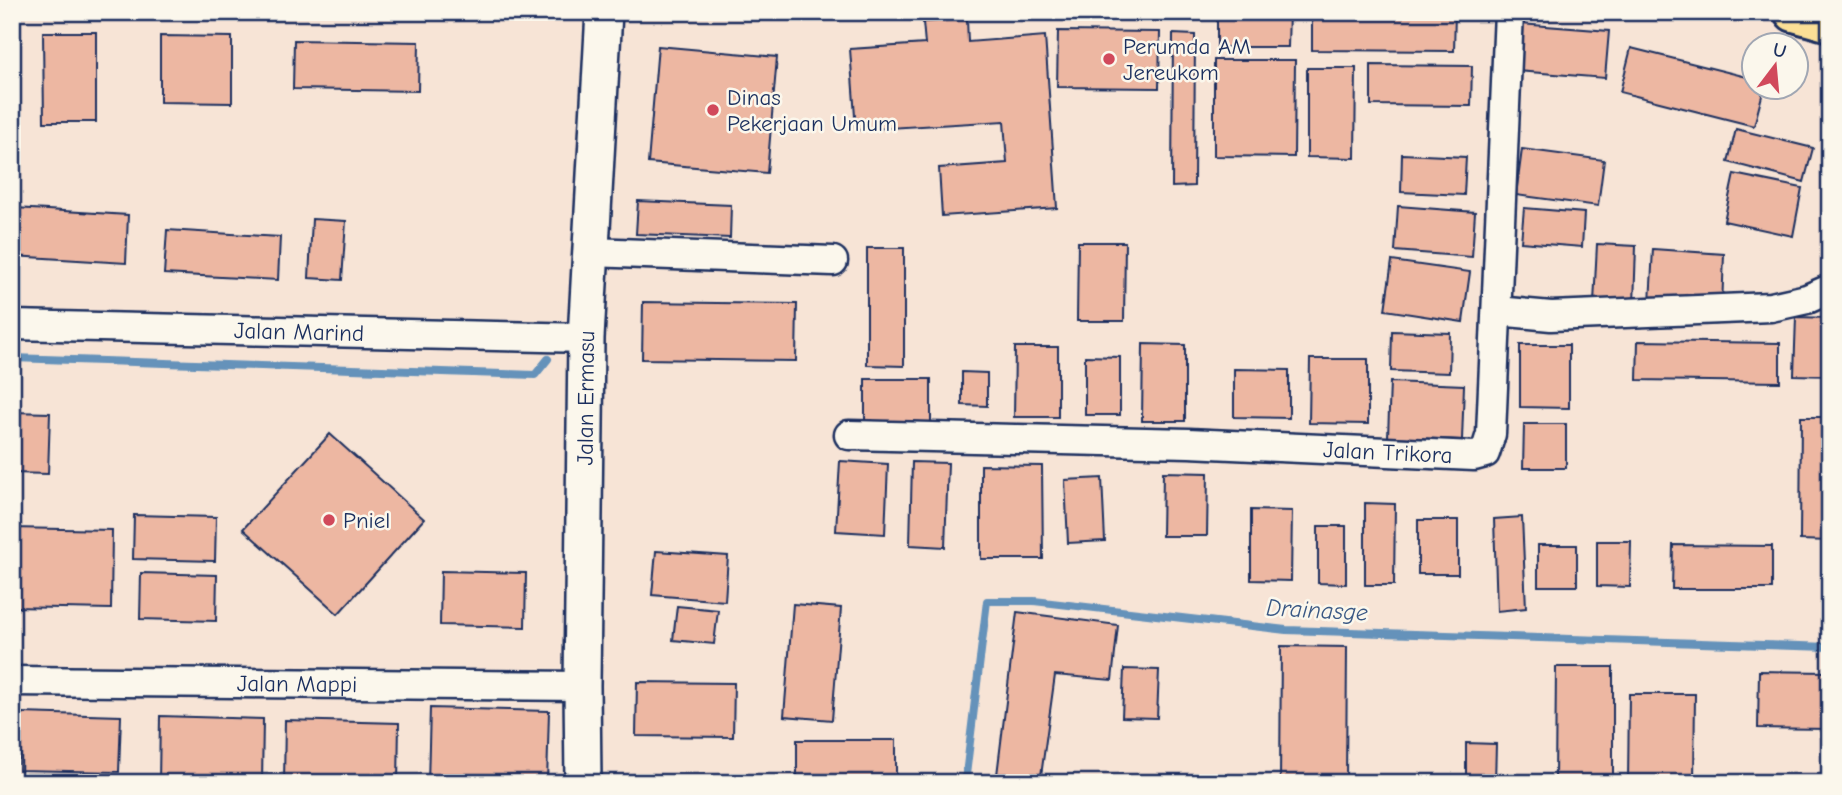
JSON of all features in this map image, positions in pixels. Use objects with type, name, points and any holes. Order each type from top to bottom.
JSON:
[{"type":"street","name":"Jalan Ermasu","points":[[583,783],[586,338],[604,12]]},
{"type":"street","name":"Jalan Trikora","points":[[849,435],[1189,443],[1480,455],[1485,453],[1491,434],[1509,12]]},
{"type":"street","points":[[591,252],[833,261]]},
{"type":"street","points":[[1497,311],[1551,316],[1771,307],[1807,299],[1830,289]]},
{"type":"street","name":"Jalan Marind","points":[[12,325],[586,338]]},
{"type":"street","name":"Jalan Mappi","points":[[12,681],[582,686]]},
{"type":"building","points":[[1217,12],[1289,12],[1288,47],[1217,47]]},
{"type":"building","points":[[1312,12],[1455,13],[1454,51],[1312,50]]},
{"type":"building","points":[[967,19],[968,42],[1045,36],[1057,208],[942,216],[939,168],[1007,163],[1004,121],[856,130],[850,49],[925,44],[923,22]]},
{"type":"building","points":[[1520,24],[1609,31],[1605,78],[1517,71]]},
{"type":"building","name":"Perumda AM Jereukom","points":[[1058,31],[1160,32],[1159,88],[1057,87]]},
{"type":"building","points":[[43,32],[96,32],[96,122],[44,122]]},
{"type":"building","points":[[1173,34],[1195,35],[1194,186],[1172,187]]},
{"type":"building","points":[[160,36],[232,37],[232,103],[160,102]]},
{"type":"building","points":[[294,40],[419,42],[418,91],[293,89]]},
{"type":"building","name":"Dinas Pekerjaan Umum","points":[[658,46],[777,57],[767,173],[648,163]]},
{"type":"building","points":[[1631,48],[1741,76],[1741,102],[1760,102],[1754,126],[1620,92]]},
{"type":"building","points":[[1214,60],[1295,60],[1294,157],[1214,156]]},
{"type":"building","points":[[1371,65],[1472,66],[1471,106],[1371,105]]},
{"type":"building","points":[[1307,68],[1356,68],[1355,158],[1307,157]]},
{"type":"building","points":[[1736,129],[1813,148],[1804,182],[1728,162]]},
{"type":"building","points":[[1522,149],[1604,160],[1598,206],[1516,195]]},
{"type":"building","points":[[1402,154],[1466,157],[1464,195],[1401,192]]},
{"type":"building","points":[[1734,174],[1802,188],[1793,236],[1724,221]]},
{"type":"building","points":[[638,201],[731,205],[730,238],[636,234]]},
{"type":"building","points":[[1398,206],[1475,212],[1472,257],[1395,251]]},
{"type":"building","points":[[15,208],[128,215],[126,263],[13,256]]},
{"type":"building","points":[[1524,208],[1584,213],[1582,247],[1521,242]]},
{"type":"building","points":[[312,219],[346,221],[342,280],[309,278]]},
{"type":"building","points":[[167,230],[280,237],[278,280],[164,274]]},
{"type":"building","points":[[1078,242],[1125,242],[1124,321],[1077,321]]},
{"type":"building","points":[[1597,244],[1636,246],[1634,305],[1594,303]]},
{"type":"building","points":[[867,248],[904,248],[904,366],[867,365]]},
{"type":"building","points":[[1653,249],[1724,254],[1722,308],[1650,303]]},
{"type":"building","points":[[1392,261],[1470,272],[1463,322],[1385,310]]},
{"type":"building","points":[[643,302],[797,304],[796,361],[642,359]]},
{"type":"building","points":[[1796,317],[1830,318],[1830,376],[1794,375]]},
{"type":"building","points":[[1392,331],[1450,333],[1449,373],[1391,371]]},
{"type":"building","points":[[1638,341],[1780,343],[1780,382],[1637,380]]},
{"type":"building","points":[[1143,344],[1185,345],[1185,421],[1142,421]]},
{"type":"building","points":[[1520,345],[1569,345],[1569,408],[1520,407]]},
{"type":"building","points":[[1015,347],[1058,347],[1058,417],[1014,417]]},
{"type":"building","points":[[1085,356],[1120,357],[1120,415],[1085,415]]},
{"type":"building","points":[[1310,359],[1368,359],[1368,424],[1309,423]]},
{"type":"building","points":[[1234,369],[1289,370],[1289,418],[1234,417]]},
{"type":"building","points":[[962,372],[987,373],[987,406],[962,405]]},
{"type":"building","points":[[865,379],[931,379],[931,430],[865,429]]},
{"type":"building","points":[[1390,382],[1464,385],[1462,440],[1388,437]]},
{"type":"building","points":[[12,412],[50,413],[48,474],[12,473]]},
{"type":"building","points":[[1801,417],[1830,417],[1830,541],[1800,540]]},
{"type":"building","points":[[1524,424],[1566,424],[1566,468],[1523,468]]},
{"type":"building","points":[[330,434],[424,519],[338,614],[243,529]]},
{"type":"building","points":[[840,461],[888,464],[885,534],[836,531]]},
{"type":"building","points":[[912,462],[948,463],[945,547],[910,545]]},
{"type":"building","points":[[981,465],[1042,466],[1043,559],[981,559]]},
{"type":"building","points":[[1163,472],[1208,473],[1207,536],[1162,536]]},
{"type":"building","points":[[1102,478],[1105,541],[1068,543],[1065,480]]},
{"type":"building","points":[[1365,503],[1395,504],[1394,585],[1365,585]]},
{"type":"building","points":[[1251,510],[1292,511],[1291,581],[1251,580]]},
{"type":"building","points":[[134,515],[216,517],[215,561],[133,559]]},
{"type":"building","points":[[1522,517],[1526,608],[1497,611],[1494,519]]},
{"type":"building","points":[[1418,520],[1458,520],[1458,574],[1418,574]]},
{"type":"building","points":[[1318,526],[1346,526],[1346,584],[1318,583]]},
{"type":"building","points":[[12,528],[112,530],[111,609],[12,607]]},
{"type":"building","points":[[1597,541],[1631,541],[1630,587],[1597,586]]},
{"type":"building","points":[[1538,545],[1577,545],[1577,586],[1538,586]]},
{"type":"building","points":[[1673,545],[1772,546],[1772,589],[1672,589]]},
{"type":"building","points":[[656,551],[728,556],[725,601],[652,595]]},
{"type":"building","points":[[441,571],[526,573],[525,627],[440,625]]},
{"type":"building","points":[[141,573],[217,575],[216,621],[140,619]]},
{"type":"building","points":[[793,604],[841,608],[832,720],[784,716]]},
{"type":"building","points":[[677,606],[718,610],[714,644],[673,640]]},
{"type":"building","points":[[1017,612],[1118,625],[1112,680],[1055,675],[1040,783],[996,783]]},
{"type":"building","points":[[1281,646],[1347,647],[1346,783],[1280,783]]},
{"type":"building","points":[[1556,667],[1613,667],[1613,783],[1555,783]]},
{"type":"building","points":[[1124,669],[1159,670],[1157,718],[1122,717]]},
{"type":"building","points":[[1759,671],[1830,672],[1830,729],[1758,728]]},
{"type":"building","points":[[637,682],[734,683],[733,737],[636,736]]},
{"type":"building","points":[[1629,694],[1695,694],[1694,783],[1628,783]]},
{"type":"building","points":[[430,708],[549,711],[547,783],[428,783]]},
{"type":"building","points":[[21,713],[121,716],[119,772],[19,770]]},
{"type":"building","points":[[160,716],[263,719],[262,783],[159,783]]},
{"type":"building","points":[[285,720],[399,723],[398,783],[284,783]]},
{"type":"building","points":[[797,740],[896,740],[896,783],[797,783]]},
{"type":"building","points":[[1466,743],[1496,744],[1495,783],[1466,783]]},
{"type":"waterway","points":[[12,358],[535,375],[548,359]]},
{"type":"waterway","name":"Drainasge","points":[[965,783],[987,601],[1034,601],[1286,630],[1830,647]]},
{"type":"place","name":"Perumda AM Jereukom","points":[[1109,59]]},
{"type":"place","name":"Dinas Pekerjaan Umum","points":[[713,110]]},
{"type":"place","name":"Pniel","points":[[329,520]]}]
